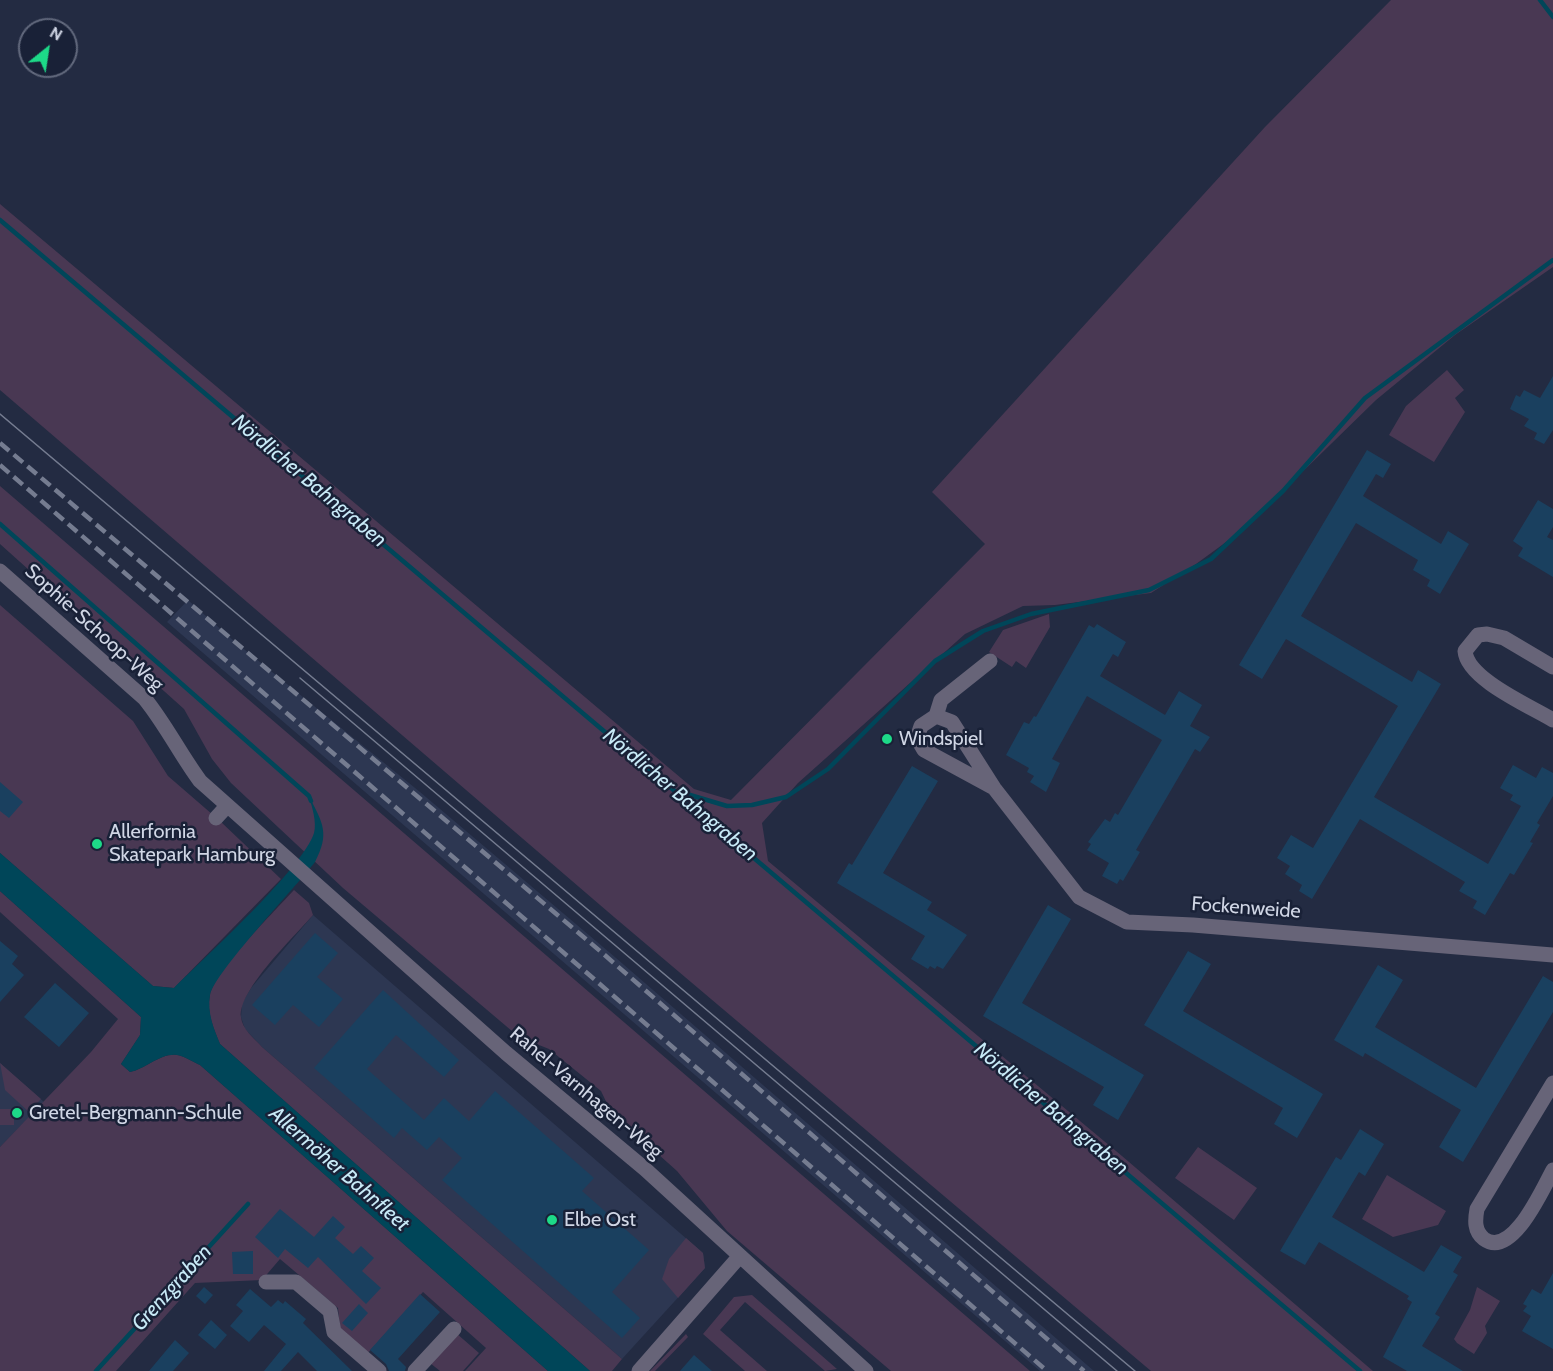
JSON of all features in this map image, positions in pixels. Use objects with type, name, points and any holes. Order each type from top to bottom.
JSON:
[{"type":"street","name":"Sophie-Schoop-Weg","points":[[0,572],[145,699],[161,718],[179,753],[200,781],[276,850]]},
{"type":"street","points":[[1553,667],[1496,635],[1478,635],[1465,651],[1466,658],[1474,672],[1553,720]]},
{"type":"street","points":[[936,716],[941,700],[990,661]]},
{"type":"street","name":"Fockenweide","points":[[994,788],[924,750],[917,738],[921,726],[936,716],[952,722],[994,788],[1079,897],[1127,922],[1260,930],[1553,955]]},
{"type":"street","points":[[216,818],[227,806]]},
{"type":"street","name":"Rahel-Varnhagen-Weg","points":[[276,850],[506,1053],[645,1169],[866,1371]]},
{"type":"street","points":[[1553,1083],[1477,1209],[1475,1224],[1480,1235],[1493,1243],[1504,1242],[1516,1233],[1553,1170]]},
{"type":"street","points":[[639,1371],[739,1257]]},
{"type":"street","points":[[266,1282],[296,1282],[330,1311],[334,1332],[378,1371]]},
{"type":"street","points":[[415,1371],[454,1329]]},
{"type":"shaded area","points":[[1391,0],[1553,0],[1553,267],[1455,335],[1376,400],[1244,529],[1151,593],[1055,605],[1023,606],[965,634],[798,783],[762,823],[768,861],[1122,1156],[1373,1371],[1151,1371],[614,917],[0,390],[0,204],[694,789],[731,800],[985,544],[932,492],[1265,127]]},
{"type":"shaded area","points":[[1447,370],[1464,390],[1455,398],[1465,412],[1434,462],[1389,435],[1406,406]]},
{"type":"shaded area","points":[[0,486],[1030,1371],[891,1371],[727,1231],[677,1171],[611,1112],[601,1091],[549,1049],[519,1037],[343,888],[231,783],[212,759],[184,709],[0,544]]},
{"type":"shaded area","points":[[188,600],[234,641],[420,792],[616,958],[1094,1371],[1040,1371],[167,622]]},
{"type":"shaded area","points":[[0,605],[133,721],[168,776],[281,879],[174,988],[153,986],[0,853]]},
{"type":"shaded area","points":[[1049,614],[1050,627],[1026,668],[1016,661],[1012,667],[989,652],[1003,630]]},
{"type":"shaded area","points":[[294,890],[309,903],[313,915],[269,964],[248,993],[242,1006],[241,1017],[246,1029],[262,1047],[622,1359],[612,1371],[590,1371],[220,1044],[209,1008],[214,984],[234,956]]},
{"type":"shaded area","points":[[0,891],[141,1017],[140,1035],[121,1064],[130,1072],[171,1055],[183,1057],[200,1065],[548,1371],[465,1371],[486,1348],[423,1292],[367,1354],[340,1329],[338,1308],[280,1259],[262,1280],[195,1283],[116,1371],[0,1371],[0,1147],[91,1052],[118,1019],[0,912]]},
{"type":"shaded area","points":[[313,915],[703,1253],[705,1268],[622,1359],[262,1047],[245,1029],[241,1017],[242,1003],[251,988]]},
{"type":"shaded area","name":"Gretel-Bergmann-Schule","points":[[0,1063],[44,1102],[0,1147]]},
{"type":"shaded area","points":[[0,1063],[41,1099],[29,1112],[5,1090]]},
{"type":"shaded area","points":[[0,1109],[14,1109],[14,1125],[0,1125]]},
{"type":"shaded area","points":[[1198,1147],[1257,1188],[1234,1220],[1175,1178]]},
{"type":"shaded area","points":[[1387,1175],[1446,1211],[1438,1225],[1393,1237],[1362,1219]]},
{"type":"shaded area","points":[[686,1238],[703,1253],[705,1268],[678,1298],[662,1279],[669,1259]]},
{"type":"shaded area","points":[[1477,1287],[1500,1301],[1485,1326],[1487,1333],[1474,1354],[1454,1339],[1470,1310]]},
{"type":"shaded area","points":[[752,1295],[837,1369],[825,1371],[745,1302],[720,1330],[767,1371],[745,1371],[703,1334],[734,1297]]},
{"type":"shaded area","points":[[456,1333],[479,1353],[463,1371],[440,1371],[430,1363]]},
{"type":"shaded area","points":[[686,1334],[688,1337],[655,1371],[650,1371]]},
{"type":"water","name":"Allermöher Bahnfleet","points":[[309,796],[323,829],[320,852],[315,862],[225,968],[215,984],[210,995],[209,1008],[220,1044],[590,1371],[548,1371],[200,1065],[183,1057],[171,1055],[130,1072],[121,1064],[140,1035],[141,1017],[0,891],[0,853],[153,986],[174,988],[229,935],[292,868],[306,848],[315,829]]},
{"type":"building","points":[[1553,376],[1553,430],[1544,444],[1534,439],[1537,433],[1524,426],[1529,419],[1510,409],[1516,395],[1520,397],[1524,390],[1540,398]]},
{"type":"building","points":[[1367,450],[1391,464],[1383,478],[1376,474],[1363,496],[1441,544],[1448,531],[1469,544],[1440,594],[1427,586],[1430,580],[1413,570],[1418,560],[1356,523],[1301,616],[1412,682],[1418,670],[1441,684],[1374,797],[1488,864],[1521,806],[1510,800],[1513,795],[1500,788],[1513,765],[1536,778],[1542,767],[1553,773],[1553,796],[1537,823],[1540,825],[1530,842],[1533,843],[1514,875],[1510,873],[1485,915],[1473,908],[1477,901],[1459,891],[1465,882],[1360,819],[1312,899],[1299,891],[1302,885],[1285,874],[1290,866],[1277,858],[1291,835],[1313,848],[1398,706],[1286,639],[1262,679],[1239,665]]},
{"type":"building","points":[[1538,500],[1553,509],[1553,527],[1547,537],[1553,540],[1553,577],[1518,556],[1523,548],[1513,541]]},
{"type":"building","points":[[1097,624],[1126,642],[1118,657],[1113,654],[1100,676],[1165,715],[1179,691],[1202,705],[1190,726],[1210,737],[1200,752],[1195,749],[1136,850],[1140,852],[1123,881],[1120,879],[1117,884],[1102,876],[1109,863],[1087,850],[1091,844],[1088,842],[1105,819],[1110,822],[1115,813],[1118,815],[1162,740],[1087,696],[1052,759],[1060,763],[1046,792],[1030,782],[1034,776],[1027,772],[1029,768],[1006,755],[1024,722],[1029,724],[1034,716],[1036,717],[1089,625],[1094,628]]},
{"type":"building","points":[[912,766],[938,781],[883,873],[932,902],[927,910],[967,935],[943,969],[930,966],[928,969],[911,959],[925,936],[837,883],[849,863],[852,865]]},
{"type":"building","points":[[0,782],[23,802],[9,818],[0,811]]},
{"type":"building","points":[[1048,905],[1071,919],[1022,1003],[1144,1075],[1118,1120],[1093,1105],[1104,1087],[983,1016]]},
{"type":"building","points":[[315,933],[338,953],[317,977],[343,999],[319,1027],[293,1005],[275,1025],[252,1005]]},
{"type":"building","points":[[0,941],[18,956],[12,964],[24,975],[0,1002]]},
{"type":"building","points":[[1188,951],[1211,964],[1183,1011],[1323,1094],[1297,1138],[1274,1124],[1283,1108],[1144,1025]]},
{"type":"building","points":[[1378,965],[1403,980],[1375,1027],[1476,1088],[1543,976],[1553,982],[1553,1012],[1463,1162],[1439,1147],[1461,1110],[1365,1053],[1363,1057],[1334,1040]]},
{"type":"building","points":[[55,983],[89,1013],[59,1047],[24,1017]]},
{"type":"building","name":"Elbe Ost","points":[[383,990],[459,1060],[444,1077],[396,1035],[367,1069],[424,1120],[444,1098],[469,1121],[495,1091],[594,1178],[582,1191],[649,1250],[612,1292],[640,1318],[622,1338],[442,1180],[462,1158],[439,1137],[427,1150],[402,1128],[394,1138],[314,1068]]},
{"type":"building","points":[[1360,1129],[1384,1144],[1365,1176],[1359,1172],[1332,1217],[1424,1272],[1441,1245],[1462,1257],[1453,1272],[1458,1275],[1435,1314],[1440,1317],[1422,1346],[1463,1371],[1407,1371],[1383,1357],[1412,1302],[1407,1299],[1409,1296],[1319,1242],[1305,1265],[1280,1251],[1336,1157],[1341,1160]]},
{"type":"building","points":[[280,1209],[314,1237],[333,1216],[345,1227],[335,1238],[353,1254],[361,1246],[374,1258],[362,1271],[381,1288],[366,1304],[318,1257],[308,1268],[285,1249],[278,1258],[255,1237]]},
{"type":"building","points":[[253,1251],[253,1274],[233,1274],[232,1252]]},
{"type":"building","points":[[1553,1273],[1553,1349],[1522,1331],[1531,1316],[1523,1311],[1527,1306],[1523,1304],[1532,1289],[1541,1294]]},
{"type":"building","points":[[204,1287],[213,1295],[205,1304],[196,1296]]},
{"type":"building","points":[[250,1289],[271,1307],[278,1300],[283,1304],[285,1301],[306,1319],[303,1323],[352,1371],[317,1371],[298,1352],[281,1371],[264,1371],[286,1344],[264,1325],[249,1342],[230,1326],[243,1311],[236,1305]]},
{"type":"building","points":[[420,1294],[440,1312],[398,1359],[406,1367],[405,1371],[389,1371],[386,1364],[370,1350]]},
{"type":"building","points":[[359,1304],[368,1313],[352,1331],[342,1323]]},
{"type":"building","points":[[211,1320],[227,1335],[215,1349],[198,1335]]},
{"type":"building","points":[[175,1340],[189,1353],[173,1371],[149,1371]]},
{"type":"building","points":[[694,1355],[712,1371],[680,1371]]},
{"type":"waterway","points":[[1540,0],[1553,17]]},
{"type":"waterway","name":"Nördlicher Bahngraben","points":[[0,220],[1360,1371]]},
{"type":"waterway","points":[[680,792],[727,806],[752,805],[786,797],[828,769],[935,661],[983,631],[1031,614],[1149,590],[1211,559],[1283,491],[1365,398],[1553,260]]},
{"type":"waterway","points":[[0,524],[309,796],[311,801]]},
{"type":"waterway","name":"Grenzgraben","points":[[96,1371],[248,1204]]},
{"type":"tram line","points":[[0,414],[1135,1371]]},
{"type":"tram line","points":[[300,678],[1117,1371]]},
{"type":"railway","points":[[0,443],[600,951],[1084,1371]]},
{"type":"railway","points":[[0,465],[1047,1371]]},
{"type":"place","name":"Windspiel","points":[[887,739]]},
{"type":"place","name":"Allerfornia Skatepark Hamburg","points":[[97,844]]},
{"type":"place","name":"Gretel-Bergmann-Schule","points":[[17,1113]]},
{"type":"place","name":"Elbe Ost","points":[[552,1220]]}]
